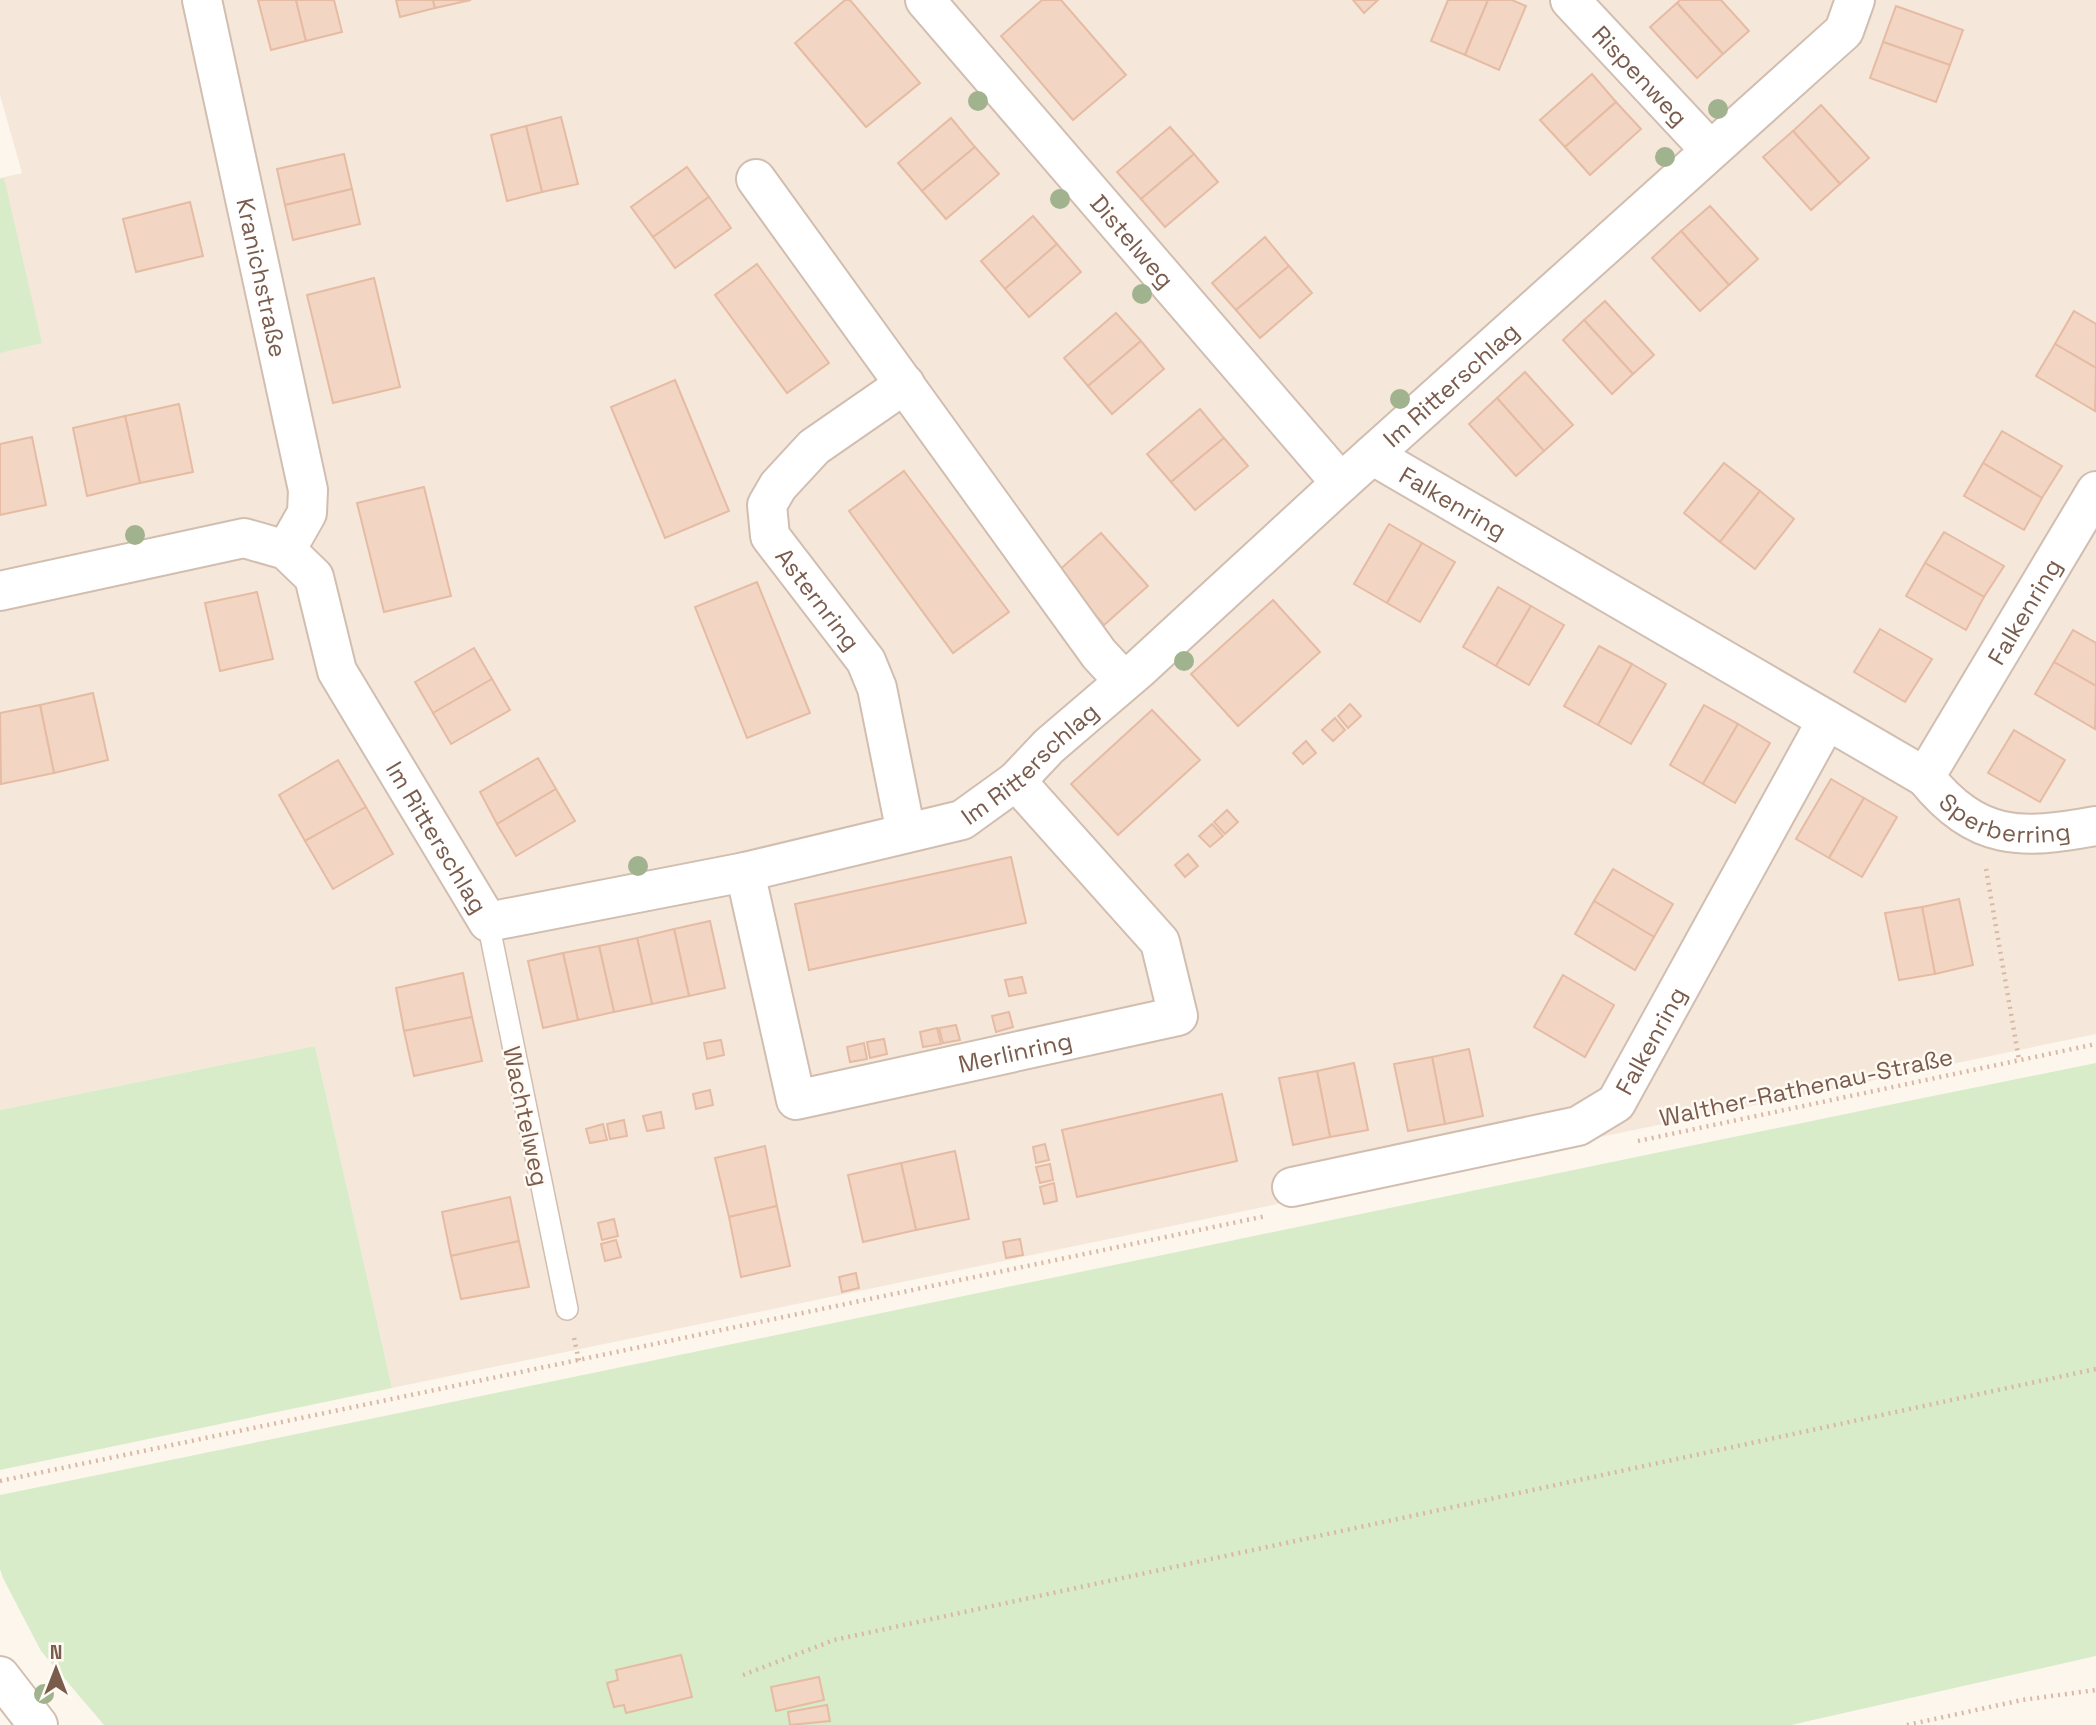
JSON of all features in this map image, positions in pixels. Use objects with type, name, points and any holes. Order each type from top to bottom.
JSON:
[{"type":"street","name":"Kranichstraße","points":[[202,0],[308,490],[307,513],[286,550]]},
{"type":"street","name":"Distelweg","points":[[925,0],[1341,483]]},
{"type":"street","name":"Rispenweg","points":[[1570,0],[1710,150]]},
{"type":"street","name":"Im Ritterschlag","points":[[0,591],[244,538],[286,550],[314,577],[337,671],[488,922],[745,872],[962,820],[1016,781],[1049,746],[1844,31],[1855,0]]},
{"type":"street","points":[[756,179],[1099,654],[1124,681]]},
{"type":"street","name":"Asternring","points":[[905,384],[814,447],[778,486],[767,506],[770,536],[866,662],[877,688],[906,833]]},
{"type":"street","name":"Falkenring","points":[[1372,455],[1925,777],[2096,491]]},
{"type":"street","name":"Falkenring","points":[[1284,1200],[1578,1126],[1616,1103],[1826,720]]},
{"type":"street","name":"Sperberring","points":[[1925,777],[1946,803],[1983,824],[2017,836],[2096,826]]},
{"type":"street","name":"Merlinring","points":[[745,872],[796,1100],[1178,1016],[1160,942],[1016,781]]},
{"type":"street","points":[[0,1676],[38,1725]]},
{"type":"lane","name":"Wachtelweg","points":[[488,922],[567,1309]]},
{"type":"path","points":[[1983,824],[1980,837],[2019,1060]]},
{"type":"path","name":"Walther-Rathenau-Straße","points":[[1630,1142],[2096,1044]]},
{"type":"path","points":[[0,1481],[1284,1200]]},
{"type":"path","points":[[743,1675],[834,1640],[2096,1369]]},
{"type":"path","points":[[1907,1725],[2022,1700],[2096,1689]]},
{"type":"shaded area","points":[[0,0],[2096,0],[2096,1034],[392,1388],[315,1046],[0,1110],[0,178],[22,173],[0,95]]},
{"type":"green space","points":[[4,178],[42,343],[0,353],[0,179]]},
{"type":"green space","points":[[315,1046],[392,1388],[0,1470],[0,1110]]},
{"type":"green space","points":[[2096,1063],[2096,1656],[1791,1725],[104,1725],[41,1651],[0,1569],[0,1495]]},
{"type":"building","points":[[258,0],[296,0],[306,41],[271,50]]},
{"type":"building","points":[[296,0],[334,0],[342,32],[306,41]]},
{"type":"building","points":[[396,0],[433,0],[435,8],[400,17]]},
{"type":"building","points":[[433,0],[471,0],[435,8]]},
{"type":"building","points":[[845,0],[850,0],[920,83],[866,127],[795,43]]},
{"type":"building","points":[[1042,0],[1061,0],[1126,75],[1073,120],[1001,36]]},
{"type":"building","points":[[1353,0],[1378,0],[1364,13]]},
{"type":"building","points":[[1448,0],[1488,0],[1465,55],[1431,41]]},
{"type":"building","points":[[1488,0],[1512,0],[1526,6],[1499,70],[1465,55]]},
{"type":"building","points":[[1680,0],[1721,0],[1749,31],[1723,54],[1677,3]]},
{"type":"building","points":[[1677,3],[1723,54],[1697,78],[1650,27]]},
{"type":"building","points":[[1896,6],[1963,30],[1950,65],[1883,42]]},
{"type":"building","points":[[1883,42],[1950,65],[1936,102],[1870,78]]},
{"type":"building","points":[[1592,74],[1616,102],[1565,147],[1540,120]]},
{"type":"building","points":[[1616,102],[1641,129],[1590,175],[1565,147]]},
{"type":"building","points":[[1821,105],[1869,158],[1840,184],[1793,131]]},
{"type":"building","points":[[561,117],[578,184],[542,192],[526,126]]},
{"type":"building","points":[[951,118],[975,147],[922,191],[898,163]]},
{"type":"building","points":[[526,126],[542,192],[507,201],[491,135]]},
{"type":"building","points":[[1170,127],[1194,154],[1141,199],[1117,172]]},
{"type":"building","points":[[1793,131],[1840,184],[1811,210],[1763,157]]},
{"type":"building","points":[[975,147],[999,174],[946,219],[922,191]]},
{"type":"building","points":[[344,154],[352,189],[285,205],[277,169]]},
{"type":"building","points":[[1194,154],[1218,182],[1165,227],[1141,199]]},
{"type":"building","points":[[687,167],[709,197],[653,237],[631,207]]},
{"type":"building","points":[[352,189],[360,224],[293,240],[285,205]]},
{"type":"building","points":[[709,197],[731,228],[675,268],[653,237]]},
{"type":"building","points":[[190,202],[203,256],[136,272],[123,219]]},
{"type":"building","points":[[1710,206],[1758,259],[1729,285],[1681,231]]},
{"type":"building","points":[[1033,216],[1057,244],[1005,289],[981,261]]},
{"type":"building","points":[[1681,231],[1729,285],[1700,311],[1652,258]]},
{"type":"building","points":[[1265,237],[1289,266],[1236,310],[1212,283]]},
{"type":"building","points":[[1057,244],[1081,272],[1029,317],[1005,289]]},
{"type":"building","points":[[757,264],[829,363],[787,393],[715,295]]},
{"type":"building","points":[[1289,266],[1312,293],[1260,338],[1236,310]]},
{"type":"building","points":[[374,278],[400,387],[333,403],[307,295]]},
{"type":"building","points":[[1605,301],[1654,355],[1633,374],[1584,320]]},
{"type":"building","points":[[2074,311],[2096,324],[2096,368],[2055,344]]},
{"type":"building","points":[[1116,313],[1141,341],[1088,386],[1064,358]]},
{"type":"building","points":[[1584,320],[1633,374],[1612,394],[1563,340]]},
{"type":"building","points":[[1141,341],[1164,369],[1112,414],[1088,386]]},
{"type":"building","points":[[2055,344],[2096,368],[2095,411],[2036,376]]},
{"type":"building","points":[[1525,372],[1573,425],[1544,451],[1497,398]]},
{"type":"building","points":[[675,380],[729,511],[665,538],[611,407]]},
{"type":"building","points":[[1497,398],[1544,451],[1516,476],[1469,424]]},
{"type":"building","points":[[179,404],[193,472],[140,483],[125,416]]},
{"type":"building","points":[[1200,409],[1224,438],[1171,482],[1147,454]]},
{"type":"building","points":[[125,416],[140,483],[87,496],[73,428]]},
{"type":"building","points":[[2002,431],[2062,466],[2042,498],[1983,463]]},
{"type":"building","points":[[32,437],[46,505],[0,515],[0,444]]},
{"type":"building","points":[[1224,438],[1248,466],[1195,510],[1171,482]]},
{"type":"building","points":[[1724,463],[1760,491],[1720,542],[1684,513]]},
{"type":"building","points":[[1983,463],[2042,498],[2024,530],[1964,496]]},
{"type":"building","points":[[904,471],[1009,612],[953,653],[849,511]]},
{"type":"building","points":[[424,487],[451,596],[384,612],[357,503]]},
{"type":"building","points":[[1760,491],[1794,519],[1755,569],[1720,542]]},
{"type":"building","points":[[1389,524],[1422,543],[1387,603],[1354,584]]},
{"type":"building","points":[[1944,532],[2004,566],[1984,597],[1925,563]]},
{"type":"building","points":[[1101,533],[1148,586],[1104,625],[1057,572]]},
{"type":"building","points":[[1422,543],[1455,562],[1420,622],[1387,603]]},
{"type":"building","points":[[1925,563],[1984,597],[1966,630],[1906,596]]},
{"type":"building","points":[[757,582],[810,713],[747,738],[695,607]]},
{"type":"building","points":[[1498,587],[1531,606],[1496,666],[1463,647]]},
{"type":"building","points":[[257,592],[273,659],[220,671],[205,603]]},
{"type":"building","points":[[1273,600],[1320,652],[1238,726],[1191,674]]},
{"type":"building","points":[[1531,606],[1564,625],[1529,685],[1496,666]]},
{"type":"building","points":[[1880,629],[1932,659],[1905,702],[1854,672]]},
{"type":"building","points":[[2073,630],[2096,643],[2096,686],[2054,662]]},
{"type":"building","points":[[1599,646],[1632,664],[1598,725],[1564,706]]},
{"type":"building","points":[[474,648],[492,679],[433,713],[415,682]]},
{"type":"building","points":[[2054,662],[2096,686],[2095,729],[2035,694]]},
{"type":"building","points":[[1632,664],[1666,684],[1631,744],[1598,725]]},
{"type":"building","points":[[492,679],[510,710],[451,744],[433,713]]},
{"type":"building","points":[[93,693],[108,760],[54,773],[40,705]]},
{"type":"building","points":[[1350,704],[1361,716],[1348,728],[1338,716]]},
{"type":"building","points":[[40,705],[54,773],[1,784],[0,713]]},
{"type":"building","points":[[1704,705],[1738,724],[1703,784],[1670,765]]},
{"type":"building","points":[[1152,710],[1200,760],[1118,835],[1071,784]]},
{"type":"building","points":[[1335,718],[1345,730],[1333,741],[1322,730]]},
{"type":"building","points":[[1738,724],[1770,743],[1735,803],[1703,784]]},
{"type":"building","points":[[2014,730],[2065,760],[2040,802],[1988,773]]},
{"type":"building","points":[[1306,741],[1316,753],[1303,764],[1293,753]]},
{"type":"building","points":[[538,758],[556,789],[497,824],[480,792]]},
{"type":"building","points":[[338,760],[366,807],[305,841],[279,795]]},
{"type":"building","points":[[1831,779],[1864,798],[1829,858],[1796,839]]},
{"type":"building","points":[[556,789],[575,821],[516,856],[497,824]]},
{"type":"building","points":[[1864,798],[1897,817],[1862,877],[1829,858]]},
{"type":"building","points":[[366,807],[393,854],[333,889],[305,841]]},
{"type":"building","points":[[1227,810],[1238,822],[1225,834],[1214,822]]},
{"type":"building","points":[[1212,824],[1223,836],[1210,847],[1199,836]]},
{"type":"building","points":[[1188,854],[1198,866],[1185,877],[1175,865]]},
{"type":"building","points":[[1011,857],[1026,923],[809,970],[795,904]]},
{"type":"building","points":[[1613,869],[1673,904],[1654,937],[1594,901]]},
{"type":"building","points":[[1959,899],[1973,965],[1935,974],[1922,907]]},
{"type":"building","points":[[1594,901],[1654,937],[1635,970],[1575,934]]},
{"type":"building","points":[[1922,907],[1935,974],[1899,980],[1885,913]]},
{"type":"building","points":[[710,921],[725,988],[689,996],[674,929]]},
{"type":"building","points":[[674,929],[689,996],[652,1004],[637,938]]},
{"type":"building","points":[[637,938],[652,1004],[614,1012],[599,946]]},
{"type":"building","points":[[599,946],[614,1012],[578,1020],[563,953]]},
{"type":"building","points":[[563,953],[578,1020],[543,1028],[528,961]]},
{"type":"building","points":[[463,973],[472,1017],[404,1031],[396,988]]},
{"type":"building","points":[[1563,975],[1614,1005],[1585,1057],[1534,1027]]},
{"type":"building","points":[[1022,977],[1026,993],[1009,996],[1005,980]]},
{"type":"building","points":[[1009,1012],[1013,1027],[996,1032],[992,1016]]},
{"type":"building","points":[[472,1017],[482,1061],[414,1076],[404,1031]]},
{"type":"building","points":[[956,1025],[960,1040],[943,1043],[939,1028]]},
{"type":"building","points":[[937,1028],[941,1044],[923,1047],[920,1032]]},
{"type":"building","points":[[884,1039],[887,1054],[870,1058],[867,1042]]},
{"type":"building","points":[[721,1040],[724,1055],[707,1059],[704,1043]]},
{"type":"building","points":[[864,1043],[867,1059],[850,1062],[847,1047]]},
{"type":"building","points":[[1469,1049],[1483,1116],[1445,1124],[1432,1057]]},
{"type":"building","points":[[1432,1057],[1445,1124],[1408,1131],[1394,1064]]},
{"type":"building","points":[[1354,1063],[1368,1130],[1330,1137],[1317,1071]]},
{"type":"building","points":[[1317,1071],[1330,1137],[1293,1145],[1279,1078]]},
{"type":"building","points":[[710,1090],[713,1105],[696,1109],[693,1094]]},
{"type":"building","points":[[1222,1094],[1237,1161],[1077,1197],[1062,1130]]},
{"type":"building","points":[[661,1112],[664,1128],[647,1131],[643,1116]]},
{"type":"building","points":[[624,1120],[627,1136],[610,1139],[607,1124]]},
{"type":"building","points":[[603,1124],[607,1140],[590,1143],[586,1129]]},
{"type":"building","points":[[1045,1144],[1049,1160],[1036,1163],[1033,1147]]},
{"type":"building","points":[[765,1146],[777,1206],[729,1217],[715,1158]]},
{"type":"building","points":[[955,1151],[969,1219],[916,1230],[901,1163]]},
{"type":"building","points":[[901,1163],[916,1230],[863,1242],[848,1175]]},
{"type":"building","points":[[1050,1164],[1053,1180],[1040,1183],[1036,1167]]},
{"type":"building","points":[[1054,1183],[1057,1201],[1044,1204],[1040,1187]]},
{"type":"building","points":[[510,1197],[519,1241],[451,1256],[442,1212]]},
{"type":"building","points":[[777,1206],[790,1266],[741,1277],[729,1217]]},
{"type":"building","points":[[614,1219],[618,1236],[602,1240],[598,1223]]},
{"type":"building","points":[[1020,1239],[1023,1255],[1006,1258],[1003,1242]]},
{"type":"building","points":[[616,1240],[621,1257],[605,1261],[601,1244]]},
{"type":"building","points":[[519,1241],[529,1287],[461,1299],[451,1256]]},
{"type":"building","points":[[856,1273],[859,1288],[842,1292],[839,1277]]},
{"type":"building","points":[[681,1655],[692,1697],[626,1713],[624,1705],[614,1707],[607,1683],[618,1680],[616,1670]]},
{"type":"building","points":[[819,1677],[824,1700],[776,1711],[771,1687]]},
{"type":"building","points":[[827,1705],[830,1721],[790,1725],[788,1712]]}]
